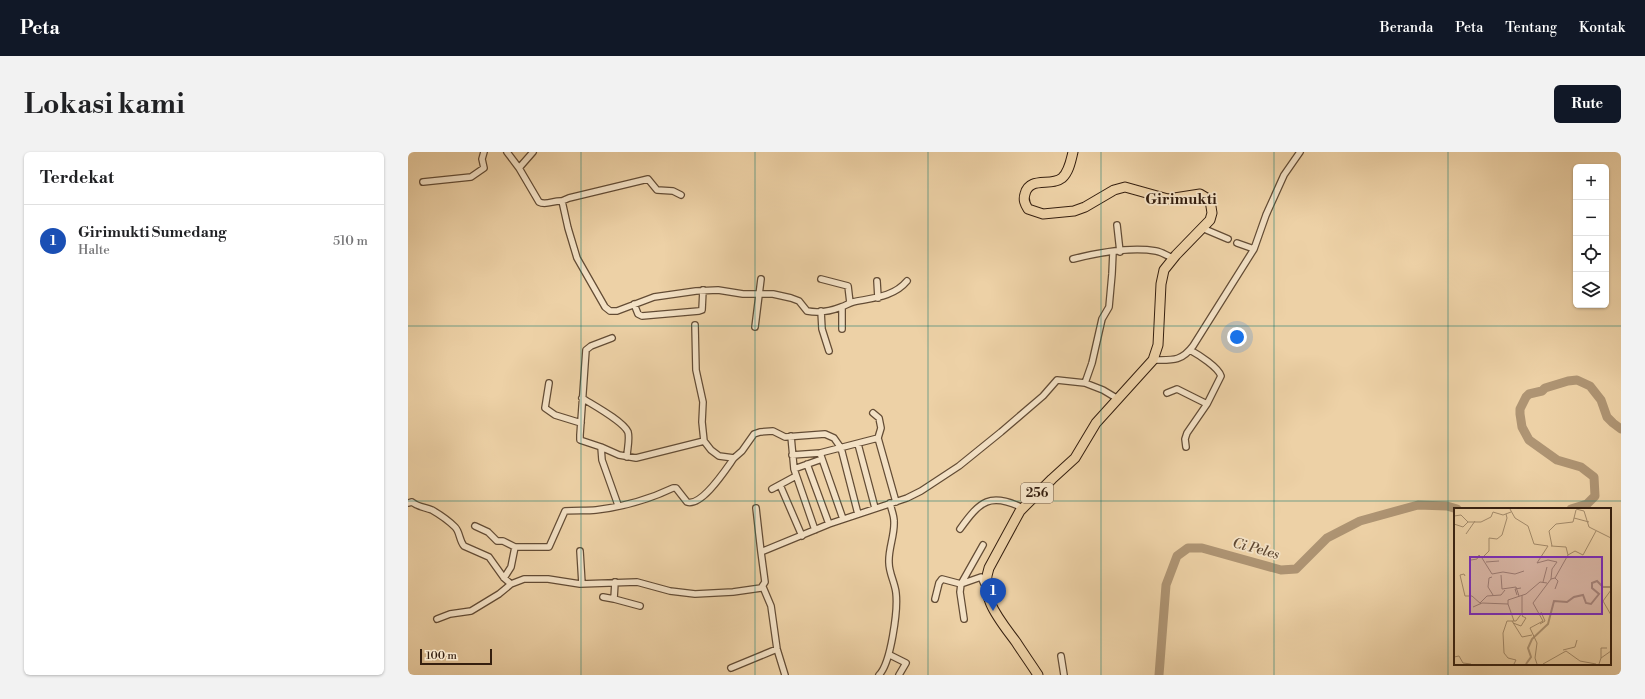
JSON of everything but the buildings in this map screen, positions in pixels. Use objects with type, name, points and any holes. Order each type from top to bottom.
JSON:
[{"type":"main road","name":"256","points":[[1038,675],[993,610],[988,599],[986,587],[987,574],[992,561],[1016,517],[1023,508],[1075,458],[1094,426],[1152,360],[1158,345],[1162,279],[1164,270],[1173,258],[1211,219],[1212,213],[1210,200],[1200,194],[1168,199],[1125,187],[1114,190],[1085,207],[1074,211],[1043,214],[1028,208],[1024,197],[1027,188],[1032,184],[1061,179],[1067,172],[1073,152]]},
{"type":"street","points":[[423,182],[471,177],[484,168],[482,159],[484,152]]},
{"type":"street","points":[[507,152],[519,168],[539,202],[542,204],[557,200],[562,201],[568,198],[648,179],[657,190],[673,192],[681,195]]},
{"type":"street","points":[[519,168],[533,152]]},
{"type":"street","points":[[1152,360],[1166,360],[1182,357],[1190,350],[1254,249],[1266,215],[1284,174],[1300,152]]},
{"type":"street","points":[[562,201],[577,258],[605,307],[613,311],[666,294],[703,290],[724,290],[743,294],[759,294],[791,298],[799,301],[807,311],[821,311],[842,307],[850,303],[878,298],[900,288],[907,281]]},
{"type":"street","points":[[1118,225],[1120,252]]},
{"type":"street","points":[[1202,228],[1228,239]]},
{"type":"street","points":[[1237,243],[1254,249]]},
{"type":"street","points":[[1073,259],[1100,253],[1156,251],[1173,258]]},
{"type":"street","points":[[1085,383],[1093,359],[1102,319],[1109,307],[1113,252]]},
{"type":"street","points":[[755,327],[761,279]]},
{"type":"street","points":[[821,279],[848,286],[850,303]]},
{"type":"street","points":[[877,281],[878,298]]},
{"type":"street","points":[[634,304],[638,314],[642,316],[699,311],[702,310],[703,306],[703,290]]},
{"type":"street","points":[[842,307],[842,329]]},
{"type":"street","points":[[821,311],[822,329],[829,351]]},
{"type":"street","points":[[695,325],[696,370],[703,402],[702,422],[704,441],[711,450],[719,456],[734,458]]},
{"type":"street","points":[[612,338],[591,346],[586,350],[580,440],[627,457],[644,457],[704,441]]},
{"type":"street","points":[[1186,446],[1185,439],[1187,433],[1207,404],[1221,375],[1204,359],[1190,350]]},
{"type":"street","points":[[761,552],[828,524],[921,491],[959,466],[1038,400],[1056,381],[1061,380],[1085,383],[1103,390],[1118,399]]},
{"type":"street","points":[[549,383],[545,408],[556,415],[581,423]]},
{"type":"street","points":[[1167,393],[1177,389],[1207,404]]},
{"type":"street","points":[[582,398],[610,415],[626,429],[628,435],[627,457]]},
{"type":"street","points":[[873,413],[877,415],[881,425],[878,438],[893,502],[894,522],[889,549],[889,565],[895,586],[896,599],[890,655],[886,666],[879,675]]},
{"type":"street","points":[[475,526],[488,532],[497,541],[503,541],[515,547],[549,547],[566,511],[597,510],[618,506],[657,496],[673,488],[679,491],[687,502],[690,503],[697,501],[717,482],[754,434],[773,431],[782,437],[825,434],[834,438],[841,448],[858,514]]},
{"type":"street","points":[[791,436],[794,469],[814,530]]},
{"type":"street","points":[[794,469],[841,448],[878,438]]},
{"type":"street","points":[[858,444],[875,508]]},
{"type":"street","points":[[601,447],[602,460],[618,506]]},
{"type":"street","points":[[792,455],[821,456]]},
{"type":"street","points":[[821,456],[843,519]]},
{"type":"street","points":[[807,464],[828,524]]},
{"type":"street","points":[[772,489],[796,476]]},
{"type":"street","points":[[780,485],[802,536]]},
{"type":"street","points":[[960,529],[976,509],[988,501],[1005,500],[1023,508]]},
{"type":"street","points":[[408,503],[412,502],[422,508],[431,510],[454,526],[464,546],[490,557],[504,578],[511,584]]},
{"type":"street","points":[[756,508],[765,582],[763,587],[771,606],[777,649],[786,675]]},
{"type":"street","points":[[964,619],[960,592],[961,584],[984,545]]},
{"type":"street","points":[[504,578],[511,567],[515,547]]},
{"type":"street","points":[[580,551],[582,584]]},
{"type":"street","points":[[935,599],[940,580],[945,579],[961,584],[981,577],[986,587]]},
{"type":"street","points":[[437,619],[450,614],[471,612],[499,594],[517,580],[548,579],[582,584],[637,582],[670,592],[695,594],[733,592],[763,587]]},
{"type":"street","points":[[614,599],[615,582]]},
{"type":"street","points":[[603,597],[640,606]]},
{"type":"street","points":[[731,668],[777,649]]},
{"type":"street","points":[[890,655],[906,663],[899,675]]},
{"type":"street","points":[[1061,656],[1064,675]]},
{"type":"waterway","name":"Ci Peles","points":[[1574,508],[1587,504],[1595,496],[1594,477],[1581,467],[1557,460],[1529,440],[1522,427],[1520,414],[1520,409],[1526,397],[1529,394],[1542,391],[1545,388],[1568,381],[1577,380],[1590,386],[1601,400],[1607,417],[1621,429]]},
{"type":"waterway","name":"Ci Peles","points":[[1159,675],[1166,585],[1177,556],[1188,548],[1202,548],[1281,570],[1296,569],[1327,538],[1360,521],[1418,505],[1447,506],[1454,508]]},
{"type":"place","name":"Girimukti Sumedang","points":[[993,611]]},
{"type":"district","name":"Girimukti","points":[[1181,199]]}]
